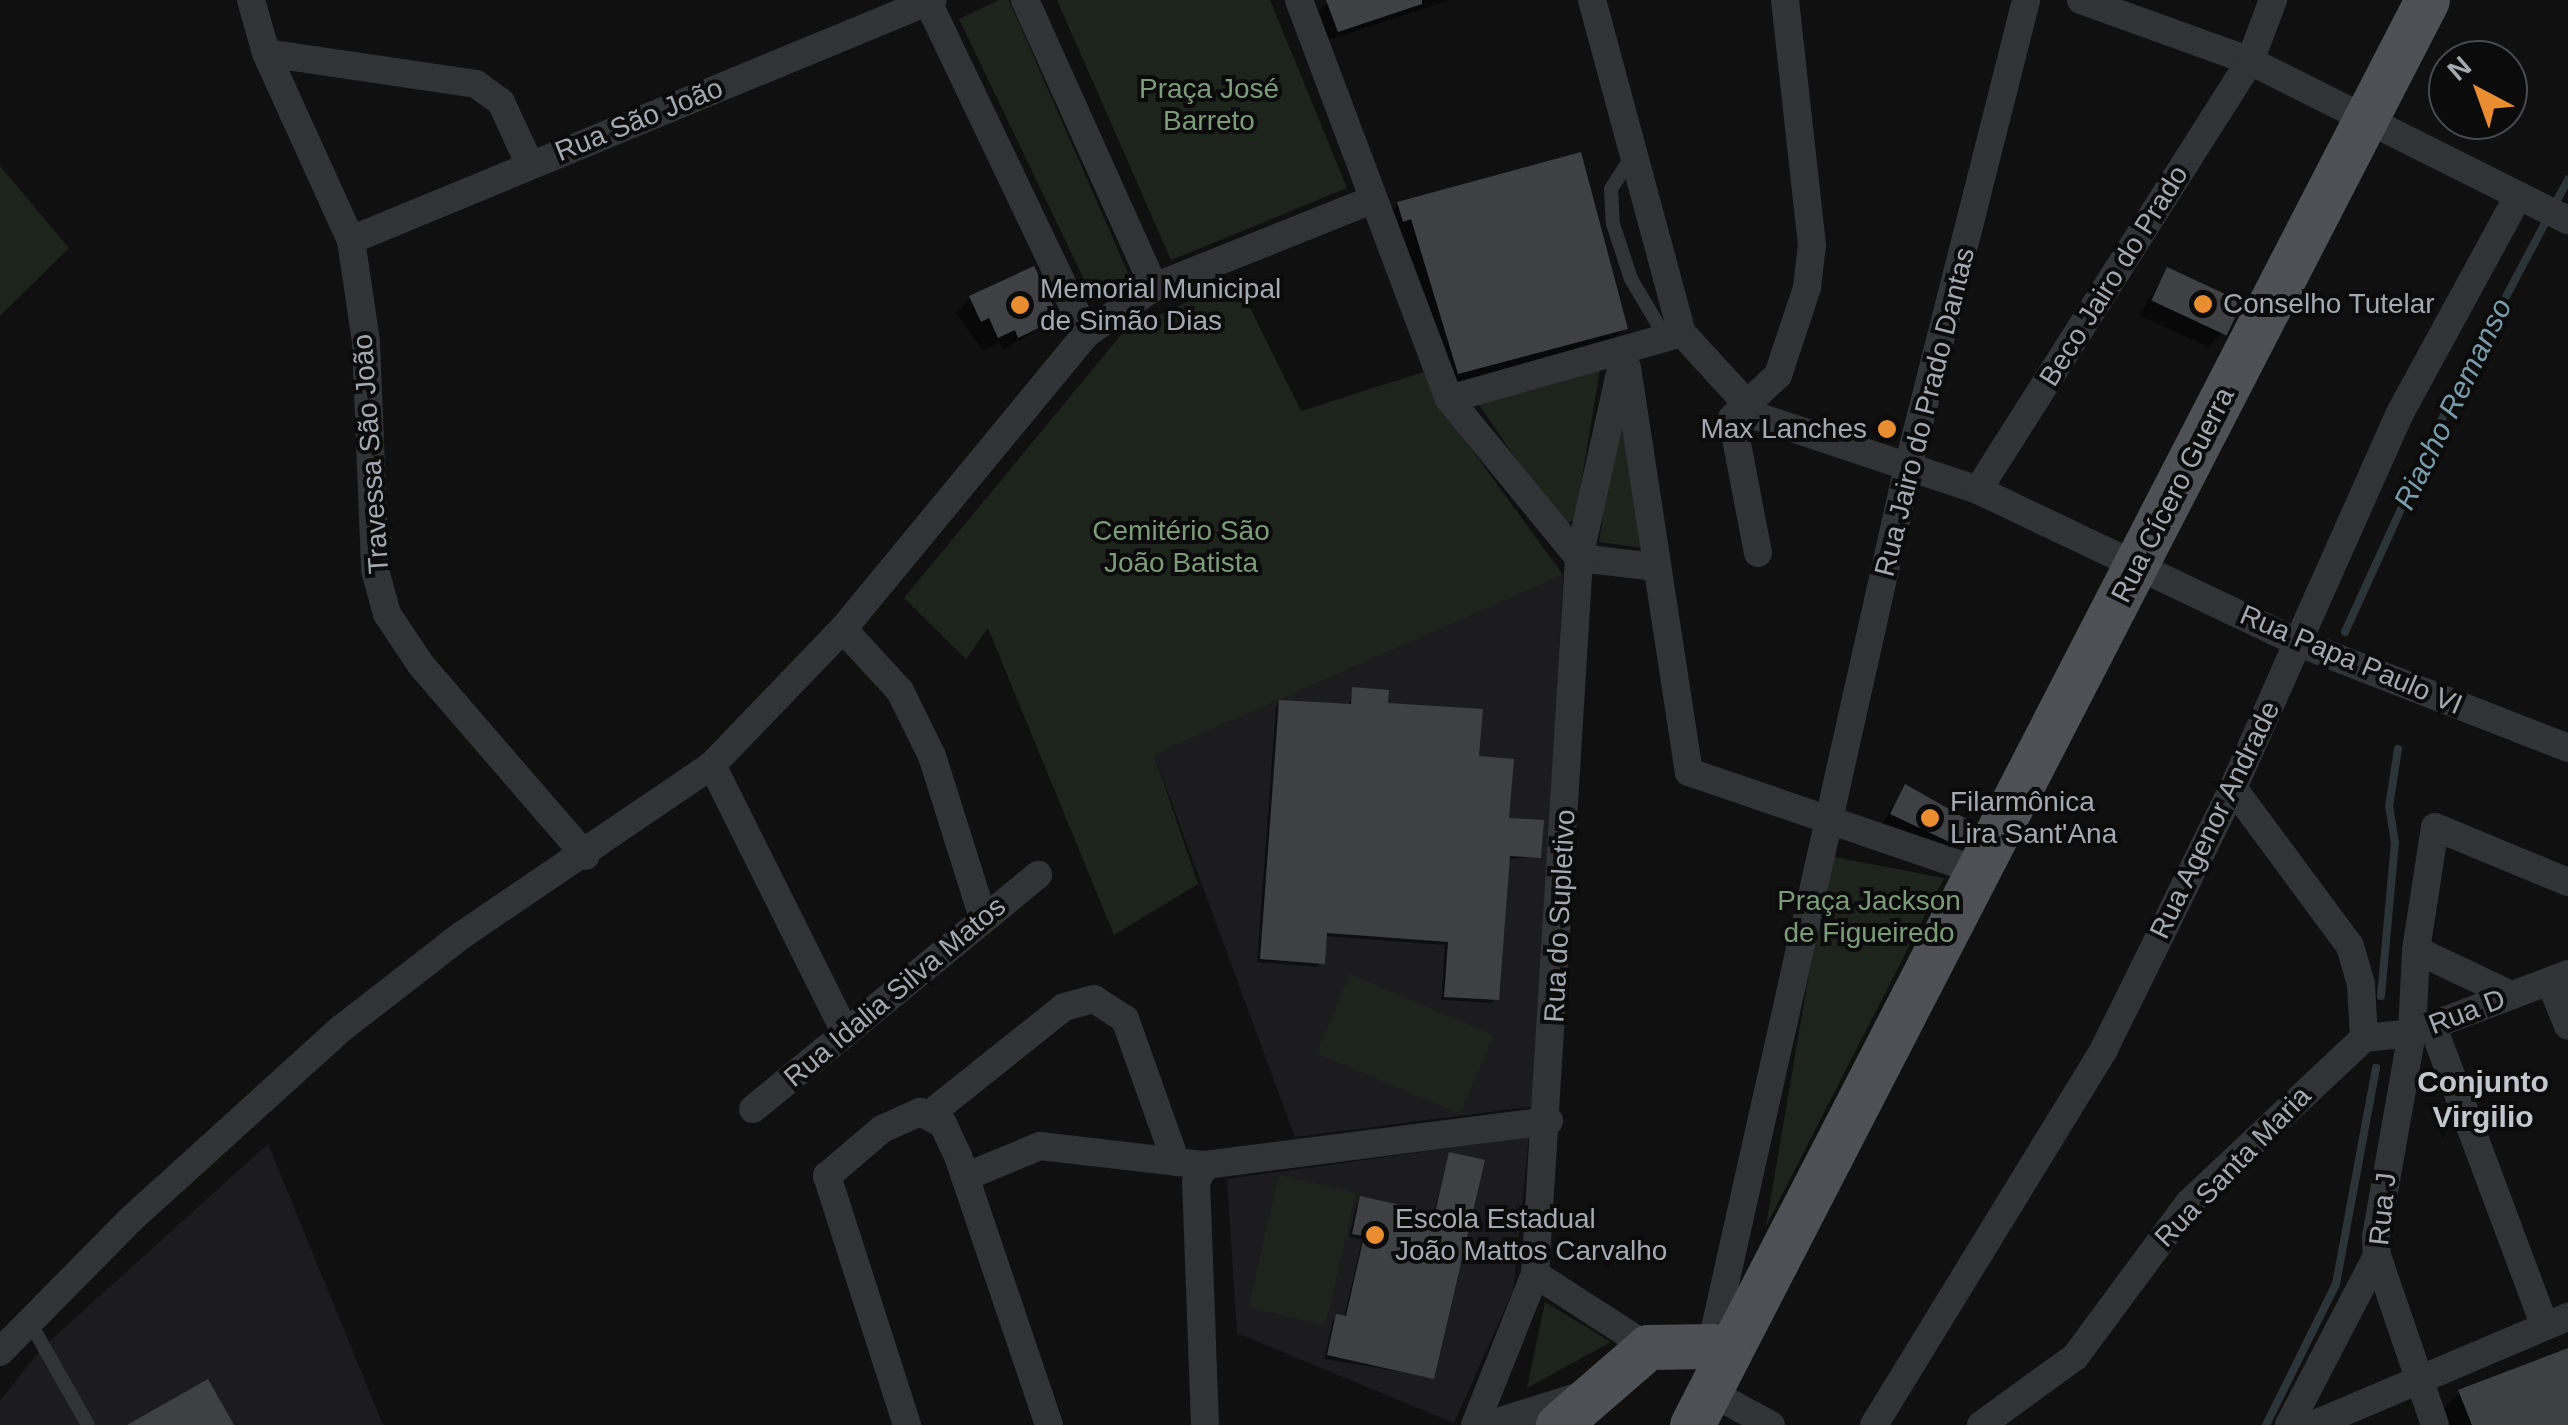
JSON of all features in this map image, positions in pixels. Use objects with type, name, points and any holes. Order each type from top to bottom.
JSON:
[{"type":"main road","name":"Rua Cícero Guerra","points":[[1981,872],[2428,0]]},
{"type":"main road","points":[[1574,1409],[1648,1348],[1711,1379],[1981,872]]},
{"type":"street","name":"Travessa São João","points":[[251,0],[266,53],[351,240],[366,342],[376,570],[387,614],[421,664],[586,856]]},
{"type":"street","points":[[1025,0],[1154,287]]},
{"type":"street","points":[[1299,0],[1450,399],[1579,558],[1656,567]]},
{"type":"street","points":[[1450,399],[1674,335],[1634,152],[1592,0]]},
{"type":"street","points":[[1758,553],[1732,418],[1778,375],[1811,267],[1785,0]]},
{"type":"street","name":"Rua Jairo do Prado Dantas","points":[[1831,826],[1908,467],[2026,0]]},
{"type":"street","points":[[2080,0],[2250,61],[2546,209]]},
{"type":"street","name":"Beco Jairo do Prado","points":[[1978,490],[2250,61],[2273,0]]},
{"type":"street","points":[[929,1],[1086,334]]},
{"type":"street","name":"Rua São João","points":[[351,240],[929,1]]},
{"type":"street","points":[[266,53],[476,84],[500,102],[530,165]]},
{"type":"street","points":[[0,1352],[27,1318],[342,1028],[462,935],[586,856],[712,765],[843,630],[1086,334],[1154,287],[1372,200]]},
{"type":"street","name":"Rua Agenor Andrade","points":[[1874,1425],[2104,1049],[2233,788],[2400,412],[2546,209]]},
{"type":"street","name":"Rua Papa Paulo VI","points":[[1674,335],[1750,403],[1760,418],[1798,435],[1978,490],[2299,643],[2566,745]]},
{"type":"street","points":[[1625,352],[1689,772],[1831,826],[1981,872]]},
{"type":"street","name":"Rua do Supletivo","points":[[1475,1425],[1535,1274],[1549,1120],[1579,558],[1625,352]]},
{"type":"street","points":[[843,630],[900,691],[916,723],[983,918]]},
{"type":"street","points":[[712,765],[845,1032]]},
{"type":"street","points":[[2233,788],[2350,946],[2364,1038]]},
{"type":"street","points":[[1771,1425],[1711,1379],[1831,826]]},
{"type":"street","name":"Rua J","points":[[2435,1425],[2376,1256],[2422,1030],[2416,950],[2434,826],[2568,882]]},
{"type":"street","name":"Rua Idalia Silva Matos","points":[[753,1110],[1038,875]]},
{"type":"street","points":[[2416,950],[2511,995]]},
{"type":"street","points":[[2559,978],[2568,1026]]},
{"type":"street","name":"Rua D","points":[[2364,1038],[2422,1030],[2559,978]]},
{"type":"street","points":[[907,1425],[827,1176],[882,1129],[930,1114],[1064,1007],[1106,1001],[1125,1019],[1176,1162]]},
{"type":"street","points":[[2313,1425],[2556,1322],[2422,1030]]},
{"type":"street","name":"Rua Santa Maria","points":[[1982,1425],[2076,1357],[2189,1203],[2364,1038]]},
{"type":"street","points":[[930,1114],[943,1124],[965,1178],[1049,1425]]},
{"type":"street","points":[[965,1178],[1040,1146],[1206,1165],[1549,1120]]},
{"type":"street","points":[[1204,1425],[1196,1182],[1206,1165]]},
{"type":"street","points":[[2289,1425],[2376,1256]]},
{"type":"street","points":[[1535,1274],[1648,1348]]},
{"type":"street","points":[[1488,1425],[1574,1409]]},
{"type":"lane","points":[[1634,152],[1611,189],[1613,224],[1630,279],[1674,335]]},
{"type":"lane","points":[[27,1318],[88,1425]]},
{"type":"shaded area","points":[[1563,575],[1536,1106],[1295,1137],[1154,755]]},
{"type":"shaded area","name":"Escola Estadual João Mattos Carvalho","points":[[1529,1137],[1513,1291],[1454,1423],[1237,1333],[1227,1179]]},
{"type":"shaded area","points":[[268,1144],[383,1425],[0,1425],[0,1401],[42,1348]]},
{"type":"green space","name":"Praça José Barreto","points":[[999,0],[1009,0],[1131,280],[1094,300],[959,19]]},
{"type":"green space","name":"Praça José Barreto","points":[[1057,0],[1270,0],[1347,188],[1171,260]]},
{"type":"green space","points":[[0,166],[69,248],[0,316]]},
{"type":"green space","name":"Cemitério São João Batista","points":[[1236,280],[1301,411],[1430,370],[1438,403],[1563,575],[1154,755],[1198,884],[1114,935],[988,628],[966,659],[904,598],[1125,330]]},
{"type":"green space","points":[[1600,369],[1575,520],[1561,525],[1479,405]]},
{"type":"green space","points":[[1631,426],[1644,548],[1599,542],[1615,428]]},
{"type":"green space","name":"Praça Jackson de Figueiredo","points":[[1829,856],[1944,878],[1766,1226]]},
{"type":"green space","points":[[1350,974],[1494,1035],[1460,1114],[1316,1053]]},
{"type":"green space","points":[[1279,1175],[1356,1193],[1325,1325],[1248,1308]]},
{"type":"green space","points":[[1545,1302],[1611,1342],[1527,1388]]},
{"type":"building","points":[[1326,0],[1422,0],[1422,4],[1338,32]]},
{"type":"building","points":[[1581,152],[1628,329],[1458,374],[1411,219],[1403,222],[1397,202]]},
{"type":"building","name":"Memorial Municipal de Simão Dias","points":[[1034,266],[1059,318],[1018,338],[1015,330],[998,338],[989,318],[981,322],[969,296]]},
{"type":"building","name":"Conselho Tutelar","points":[[2167,267],[2242,302],[2227,336],[2151,301]]},
{"type":"building","points":[[1352,687],[1389,690],[1388,703],[1483,709],[1479,756],[1514,759],[1509,818],[1544,820],[1541,858],[1510,856],[1499,1000],[1444,997],[1448,942],[1327,933],[1325,964],[1260,959],[1279,700],[1351,704]]},
{"type":"building","name":"Filarmônica Lira Sant'Ana","points":[[1905,784],[1970,821],[1958,846],[1890,814]]},
{"type":"building","points":[[1449,1152],[1485,1160],[1434,1379],[1327,1355],[1336,1314],[1346,1316],[1364,1236],[1352,1234],[1360,1196],[1435,1213]]},
{"type":"building","points":[[2568,1348],[2568,1425],[2472,1425],[2458,1390]]},
{"type":"building","points":[[208,1379],[234,1425],[127,1425]]},
{"type":"waterway","name":"Riacho Remanso","points":[[2554,206],[2568,180]]},
{"type":"waterway","name":"Riacho Remanso","points":[[2345,632],[2446,410],[2547,219]]},
{"type":"waterway","name":"Riacho Remanso","points":[[2381,996],[2395,843],[2389,807],[2398,749]]},
{"type":"waterway","name":"Riacho Remanso","points":[[2266,1425],[2336,1284],[2376,1068]]},
{"type":"place","name":"Conselho Tutelar","points":[[2203,304]]},
{"type":"place","name":"Memorial Municipal de Simão Dias","points":[[1020,305]]},
{"type":"place","name":"Max Lanches","points":[[1887,429]]},
{"type":"place","name":"Filarmônica Lira Sant'Ana","points":[[1930,818]]},
{"type":"place","name":"Escola Estadual João Mattos Carvalho","points":[[1375,1235]]},
{"type":"district","name":"Conjunto Virgilio","points":[[2483,1099]]}]
